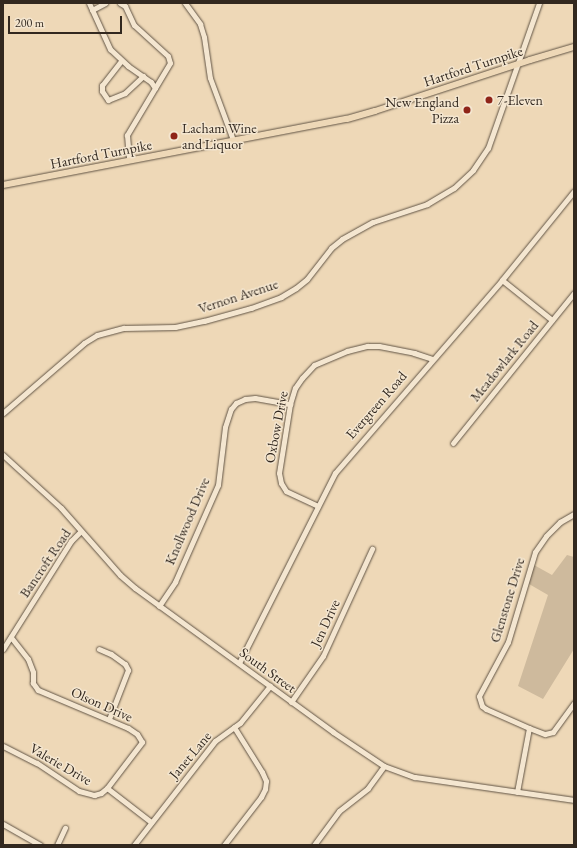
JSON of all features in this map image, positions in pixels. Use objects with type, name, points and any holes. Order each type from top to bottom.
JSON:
[{"type":"main road","name":"Hartford Turnpike","points":[[3,185],[335,121],[375,111],[517,64],[574,47]]},
{"type":"street","points":[[89,3],[110,49],[121,61],[151,82],[155,88]]},
{"type":"street","points":[[92,10],[105,3]]},
{"type":"street","points":[[120,3],[125,6],[134,25],[168,56],[170,63],[127,135],[129,160]]},
{"type":"street","points":[[186,3],[200,24],[204,36],[210,78],[233,140]]},
{"type":"street","name":"Vernon Avenue","points":[[3,413],[84,343],[97,335],[124,328],[175,327],[251,308],[281,297],[307,279],[331,248],[342,239],[373,222],[427,204],[454,188],[469,175],[480,162],[488,148],[539,3]]},
{"type":"street","points":[[121,61],[102,85],[102,91],[108,100],[125,93],[143,76]]},
{"type":"street","name":"Evergreen Road","points":[[239,663],[335,473],[432,359],[502,280],[574,191]]},
{"type":"street","points":[[502,280],[552,320]]},
{"type":"street","name":"Meadowlark Road","points":[[453,443],[574,293]]},
{"type":"street","name":"Oxbow Drive","points":[[318,506],[286,491],[281,483],[279,473],[294,388],[308,370],[314,365],[347,351],[367,346],[379,346],[414,352],[432,359]]},
{"type":"street","name":"Knollwood Drive","points":[[159,606],[175,582],[218,485],[225,427],[231,410],[236,403],[245,399],[255,398],[290,404]]},
{"type":"street","name":"South Street","points":[[3,455],[61,508],[120,574],[159,606],[333,732],[384,766],[415,777],[574,800]]},
{"type":"street","name":"Glenstone Drive","points":[[529,728],[486,709],[482,706],[479,696],[508,642],[535,552],[546,536],[560,522],[574,514]]},
{"type":"street","name":"Bancroft Road","points":[[3,649],[72,541],[81,531]]},
{"type":"street","name":"Jen Drive","points":[[291,702],[323,656],[372,549]]},
{"type":"street","name":"Olson Drive","points":[[11,637],[28,659],[33,672],[33,683],[38,690],[109,719],[137,734],[142,742],[107,788]]},
{"type":"street","points":[[99,649],[111,654],[125,664],[128,670],[109,719]]},
{"type":"street","name":"Janet Lane","points":[[134,845],[215,741],[248,714],[270,686]]},
{"type":"street","points":[[517,792],[529,728],[545,734],[552,732],[574,703]]},
{"type":"street","points":[[224,845],[261,797],[265,789],[266,781],[234,727]]},
{"type":"street","name":"Valerie Drive","points":[[3,746],[37,763],[79,791],[94,795],[102,793],[107,788]]},
{"type":"street","points":[[314,845],[339,811],[368,788],[384,766]]},
{"type":"street","points":[[107,788],[151,822]]},
{"type":"street","points":[[3,824],[40,845]]},
{"type":"street","points":[[57,845],[65,828]]},
{"type":"shaded area","points":[[567,555],[574,557],[574,649],[543,699],[518,686],[548,595],[529,584],[534,565],[552,575]]},
{"type":"place","name":"7-Eleven","points":[[489,100]]},
{"type":"place","name":"New England Pizza","points":[[467,110]]},
{"type":"place","name":"Lacham Wine and Liquor","points":[[174,136]]}]
